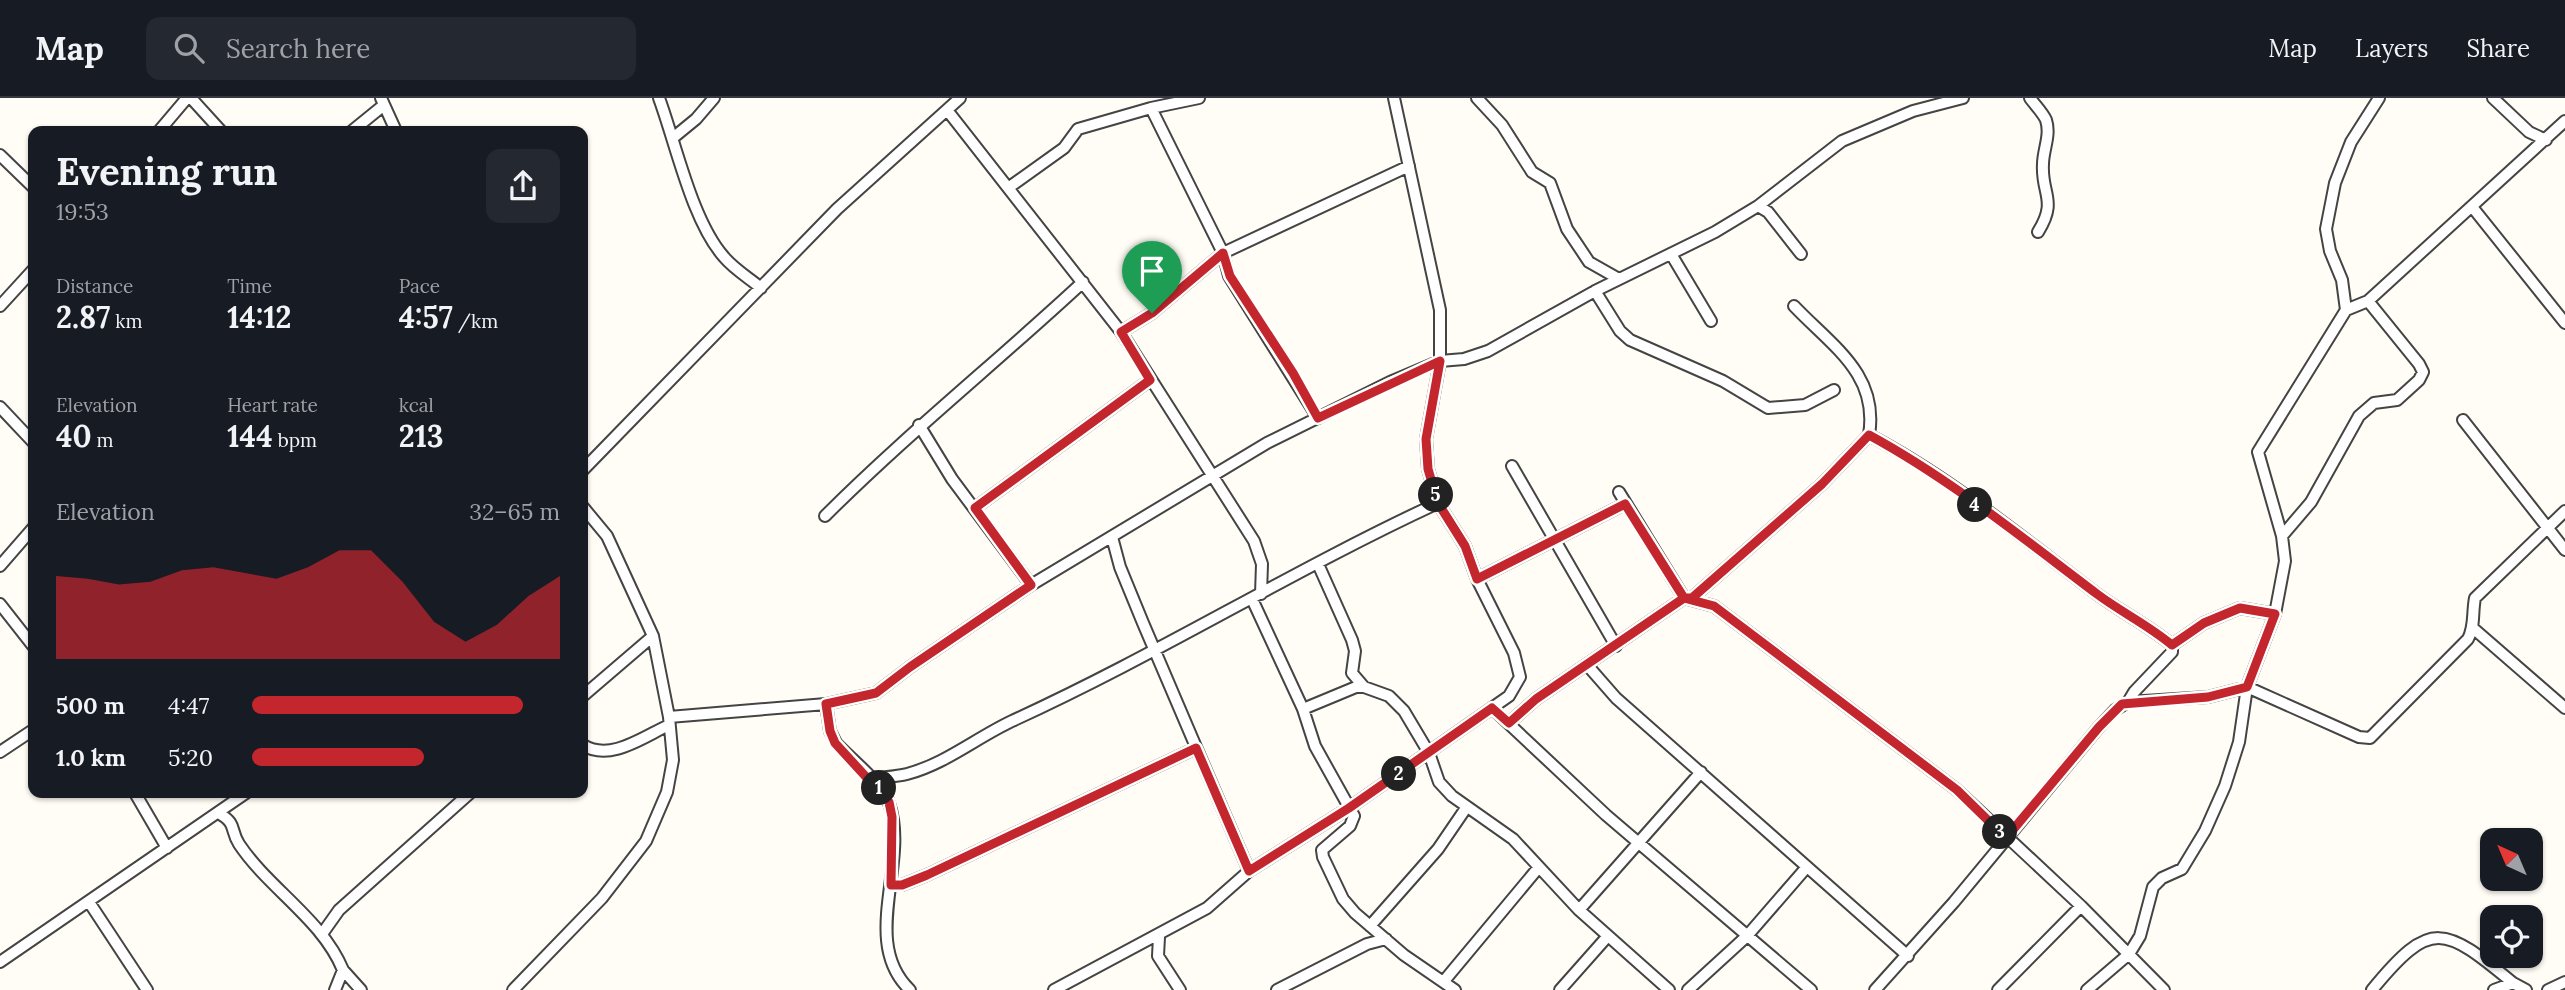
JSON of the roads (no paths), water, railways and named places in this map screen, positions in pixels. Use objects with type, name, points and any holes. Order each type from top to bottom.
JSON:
[{"type":"street","points":[[164,126],[189,98],[215,126]]},
{"type":"street","points":[[659,98],[674,137],[678,156],[711,240],[725,258],[761,288]]},
{"type":"street","points":[[674,137],[696,119],[715,98]]},
{"type":"street","points":[[588,465],[837,209],[960,98]]},
{"type":"street","points":[[1008,188],[1063,148],[1078,129],[1151,108],[1199,98]]},
{"type":"street","points":[[1054,990],[1159,937],[1207,908],[1249,871],[1349,808],[1509,696],[1520,677],[1514,653],[1477,579],[1465,546],[1438,503],[1428,469],[1426,439],[1440,361],[1440,310],[1394,98]]},
{"type":"street","points":[[1477,98],[1502,125],[1532,172],[1550,183],[1567,229],[1589,262],[1619,279]]},
{"type":"street","points":[[588,748],[600,753],[611,751],[669,721],[826,704],[876,693],[920,659],[1001,608],[1031,585],[1213,475],[1318,418],[1440,361],[1464,359],[1488,351],[1595,291],[1671,254],[1758,206],[1842,141],[1913,111],[1963,98]]},
{"type":"street","points":[[2030,98],[2046,119],[2047,129],[2043,168],[2049,206],[2047,218],[2038,232]]},
{"type":"street","points":[[2346,310],[2342,281],[2330,251],[2326,229],[2335,183],[2351,142],[2379,98]]},
{"type":"street","points":[[2493,98],[2529,132],[2546,141]]},
{"type":"street","points":[[357,126],[382,102],[394,126]]},
{"type":"street","points":[[1151,108],[1223,253],[1230,276],[1293,373],[1318,418]]},
{"type":"street","points":[[947,110],[1121,332],[1213,475],[1259,553],[1256,596],[1303,709],[1314,746],[1354,816],[1353,821],[1324,845],[1323,857],[1343,899],[1370,926],[1426,972],[1455,990]]},
{"type":"street","points":[[2087,990],[2129,954],[2140,936],[2153,887],[2162,878],[2182,869],[2205,831],[2225,786],[2239,742],[2247,687],[2275,614],[2286,561],[2282,536],[2258,452],[2346,310],[2368,301],[2473,208],[2565,121]]},
{"type":"street","points":[[0,155],[28,182]]},
{"type":"street","points":[[1121,332],[1152,313],[1223,253],[1409,166]]},
{"type":"street","points":[[1758,206],[1768,212],[1801,254]]},
{"type":"street","points":[[2473,208],[2535,281],[2565,323]]},
{"type":"street","points":[[1671,254],[1711,321]]},
{"type":"street","points":[[0,306],[28,275]]},
{"type":"street","points":[[825,516],[919,425],[1002,356],[1083,282]]},
{"type":"street","points":[[1595,291],[1620,331],[1630,340],[1723,381],[1768,408],[1805,405],[1834,390]]},
{"type":"street","points":[[2282,536],[2311,502],[2359,416],[2375,403],[2397,400],[2419,380],[2423,372],[2368,301]]},
{"type":"street","points":[[1509,723],[1536,699],[1688,598],[1822,484],[1869,435],[1871,410],[1862,376],[1794,306]]},
{"type":"street","points":[[975,508],[1150,380]]},
{"type":"street","points":[[0,407],[28,437]]},
{"type":"street","points":[[2463,420],[2549,525],[2565,550]]},
{"type":"street","points":[[919,425],[1031,585]]},
{"type":"street","points":[[1869,435],[1900,452],[2172,645],[2172,652],[2128,702],[2115,710],[2099,727],[1908,956],[1875,990]]},
{"type":"street","points":[[1512,466],[1616,646]]},
{"type":"street","points":[[1619,492],[1688,598],[1714,606],[1957,790],[2081,905],[2164,990]]},
{"type":"street","points":[[870,779],[908,774],[950,757],[976,740],[1062,700],[1156,648],[1438,503]]},
{"type":"street","points":[[1477,579],[1625,504]]},
{"type":"street","points":[[2565,511],[2475,598],[2472,612],[2474,629],[2565,708]]},
{"type":"street","points":[[513,990],[602,898],[646,841],[667,792],[673,760],[669,721],[653,636],[607,536],[588,513]]},
{"type":"street","points":[[0,566],[28,534]]},
{"type":"street","points":[[1112,537],[1120,567],[1249,871]]},
{"type":"street","points":[[1318,564],[1352,640],[1355,651],[1352,673],[1364,687],[1389,696],[1404,711],[1429,753],[1439,782],[1466,808],[1513,839],[1579,910],[1669,990]]},
{"type":"street","points":[[0,604],[28,640]]},
{"type":"street","points":[[2172,645],[2204,623],[2240,608],[2275,614]]},
{"type":"street","points":[[2128,702],[2208,697],[2247,687],[2359,737],[2370,738],[2456,654],[2474,629]]},
{"type":"street","points":[[588,692],[653,636]]},
{"type":"street","points":[[1588,666],[1616,698],[1908,956]]},
{"type":"street","points":[[1303,709],[1364,687]]},
{"type":"street","points":[[826,704],[830,731],[835,743],[884,793],[891,810],[891,885],[887,929],[889,961],[895,974],[910,990]]},
{"type":"street","points":[[1492,708],[1637,842],[1811,990]]},
{"type":"street","points":[[0,752],[28,733]]},
{"type":"street","points":[[891,885],[902,885],[927,875],[1196,748]]},
{"type":"street","points":[[1579,910],[1701,772]]},
{"type":"street","points":[[138,798],[167,848]]},
{"type":"street","points":[[0,962],[240,798]]},
{"type":"street","points":[[322,934],[339,910],[464,798]]},
{"type":"street","points":[[1370,926],[1437,849],[1466,808]]},
{"type":"street","points":[[220,814],[233,824],[241,846],[322,934],[343,970],[361,990]]},
{"type":"street","points":[[1444,982],[1539,867]]},
{"type":"street","points":[[1688,990],[1747,936],[1806,868]]},
{"type":"street","points":[[89,902],[148,990]]},
{"type":"street","points":[[1998,990],[2081,905]]},
{"type":"street","points":[[1159,937],[1158,957],[1180,990]]},
{"type":"street","points":[[1560,990],[1607,937]]},
{"type":"street","points":[[2372,990],[2406,951],[2421,940],[2441,937],[2462,944],[2526,990]]},
{"type":"street","points":[[1277,990],[1367,944],[1386,939]]},
{"type":"street","points":[[335,990],[343,970]]},
{"type":"street","points":[[2548,990],[2565,982]]},
{"type":"street","points":[[2494,990],[2513,983]]}]
